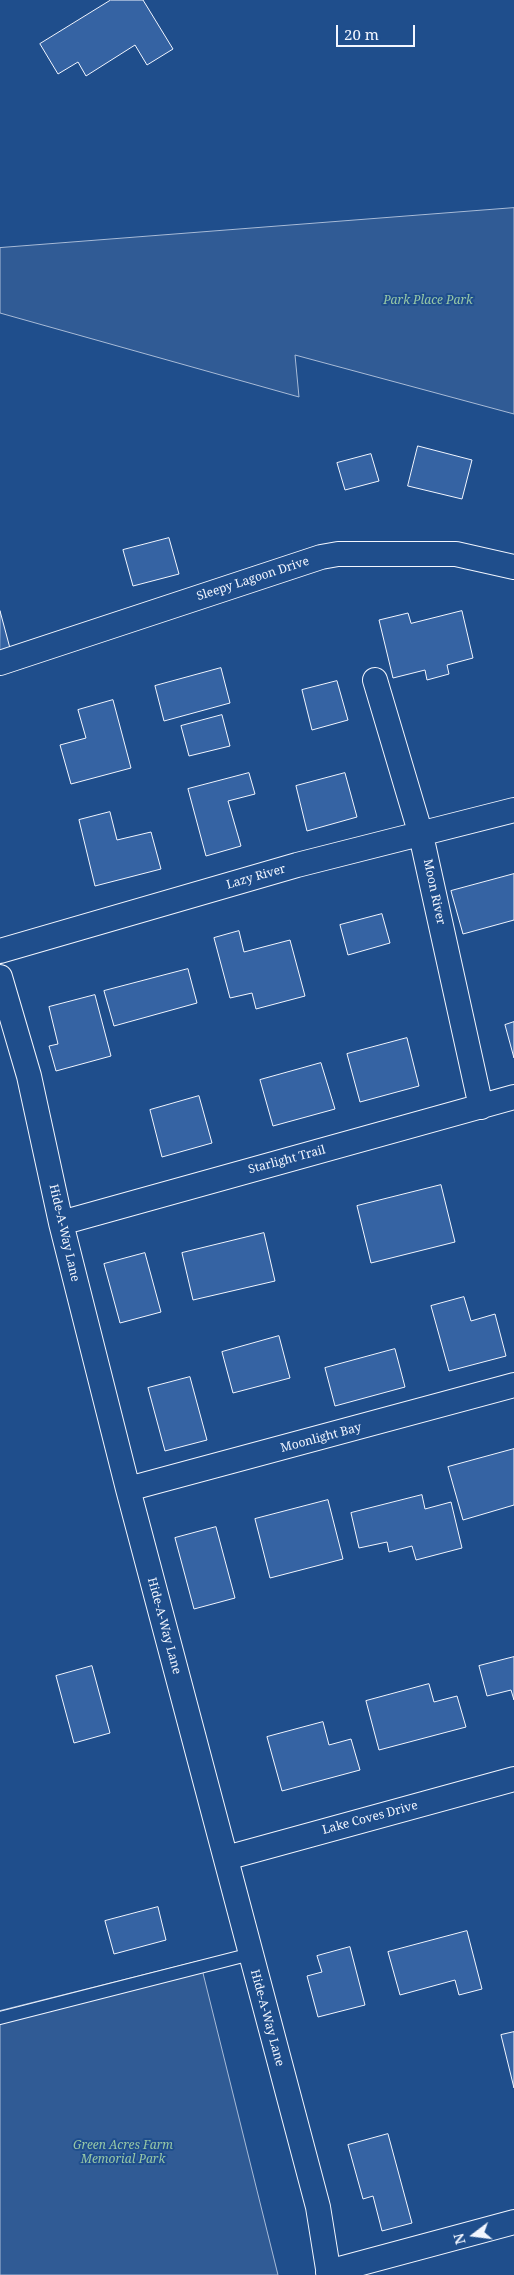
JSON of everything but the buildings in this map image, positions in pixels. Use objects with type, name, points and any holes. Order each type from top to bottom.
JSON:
[{"type":"street","name":"Sleepy Lagoon Drive","points":[[0,663],[320,557],[338,554],[456,554],[514,567]]},
{"type":"street","name":"Moon River","points":[[376,680],[422,835],[481,1107]]},
{"type":"street","name":"Lazy River","points":[[0,951],[297,865],[422,835],[514,810]]},
{"type":"street","name":"Hide-A-Way Lane","points":[[0,977],[29,1076],[61,1223],[128,1489],[318,2207],[329,2273]]},
{"type":"street","name":"Starlight Trail","points":[[61,1223],[514,1097]]},
{"type":"street","name":"Moonlight Bay","points":[[128,1489],[514,1385]]},
{"type":"street","name":"Lake Coves Drive","points":[[226,1858],[514,1779]]},
{"type":"street","points":[[329,2273],[514,2222]]},
{"type":"lane","points":[[0,2018],[251,1954]]},
{"type":"shaded area","name":"Park Place Park","points":[[514,208],[514,414],[295,355],[299,397],[0,313],[0,248]]},
{"type":"shaded area","name":"Green Acres Farm Memorial Park","points":[[200,1961],[278,2275],[0,2275],[0,2011]]}]
